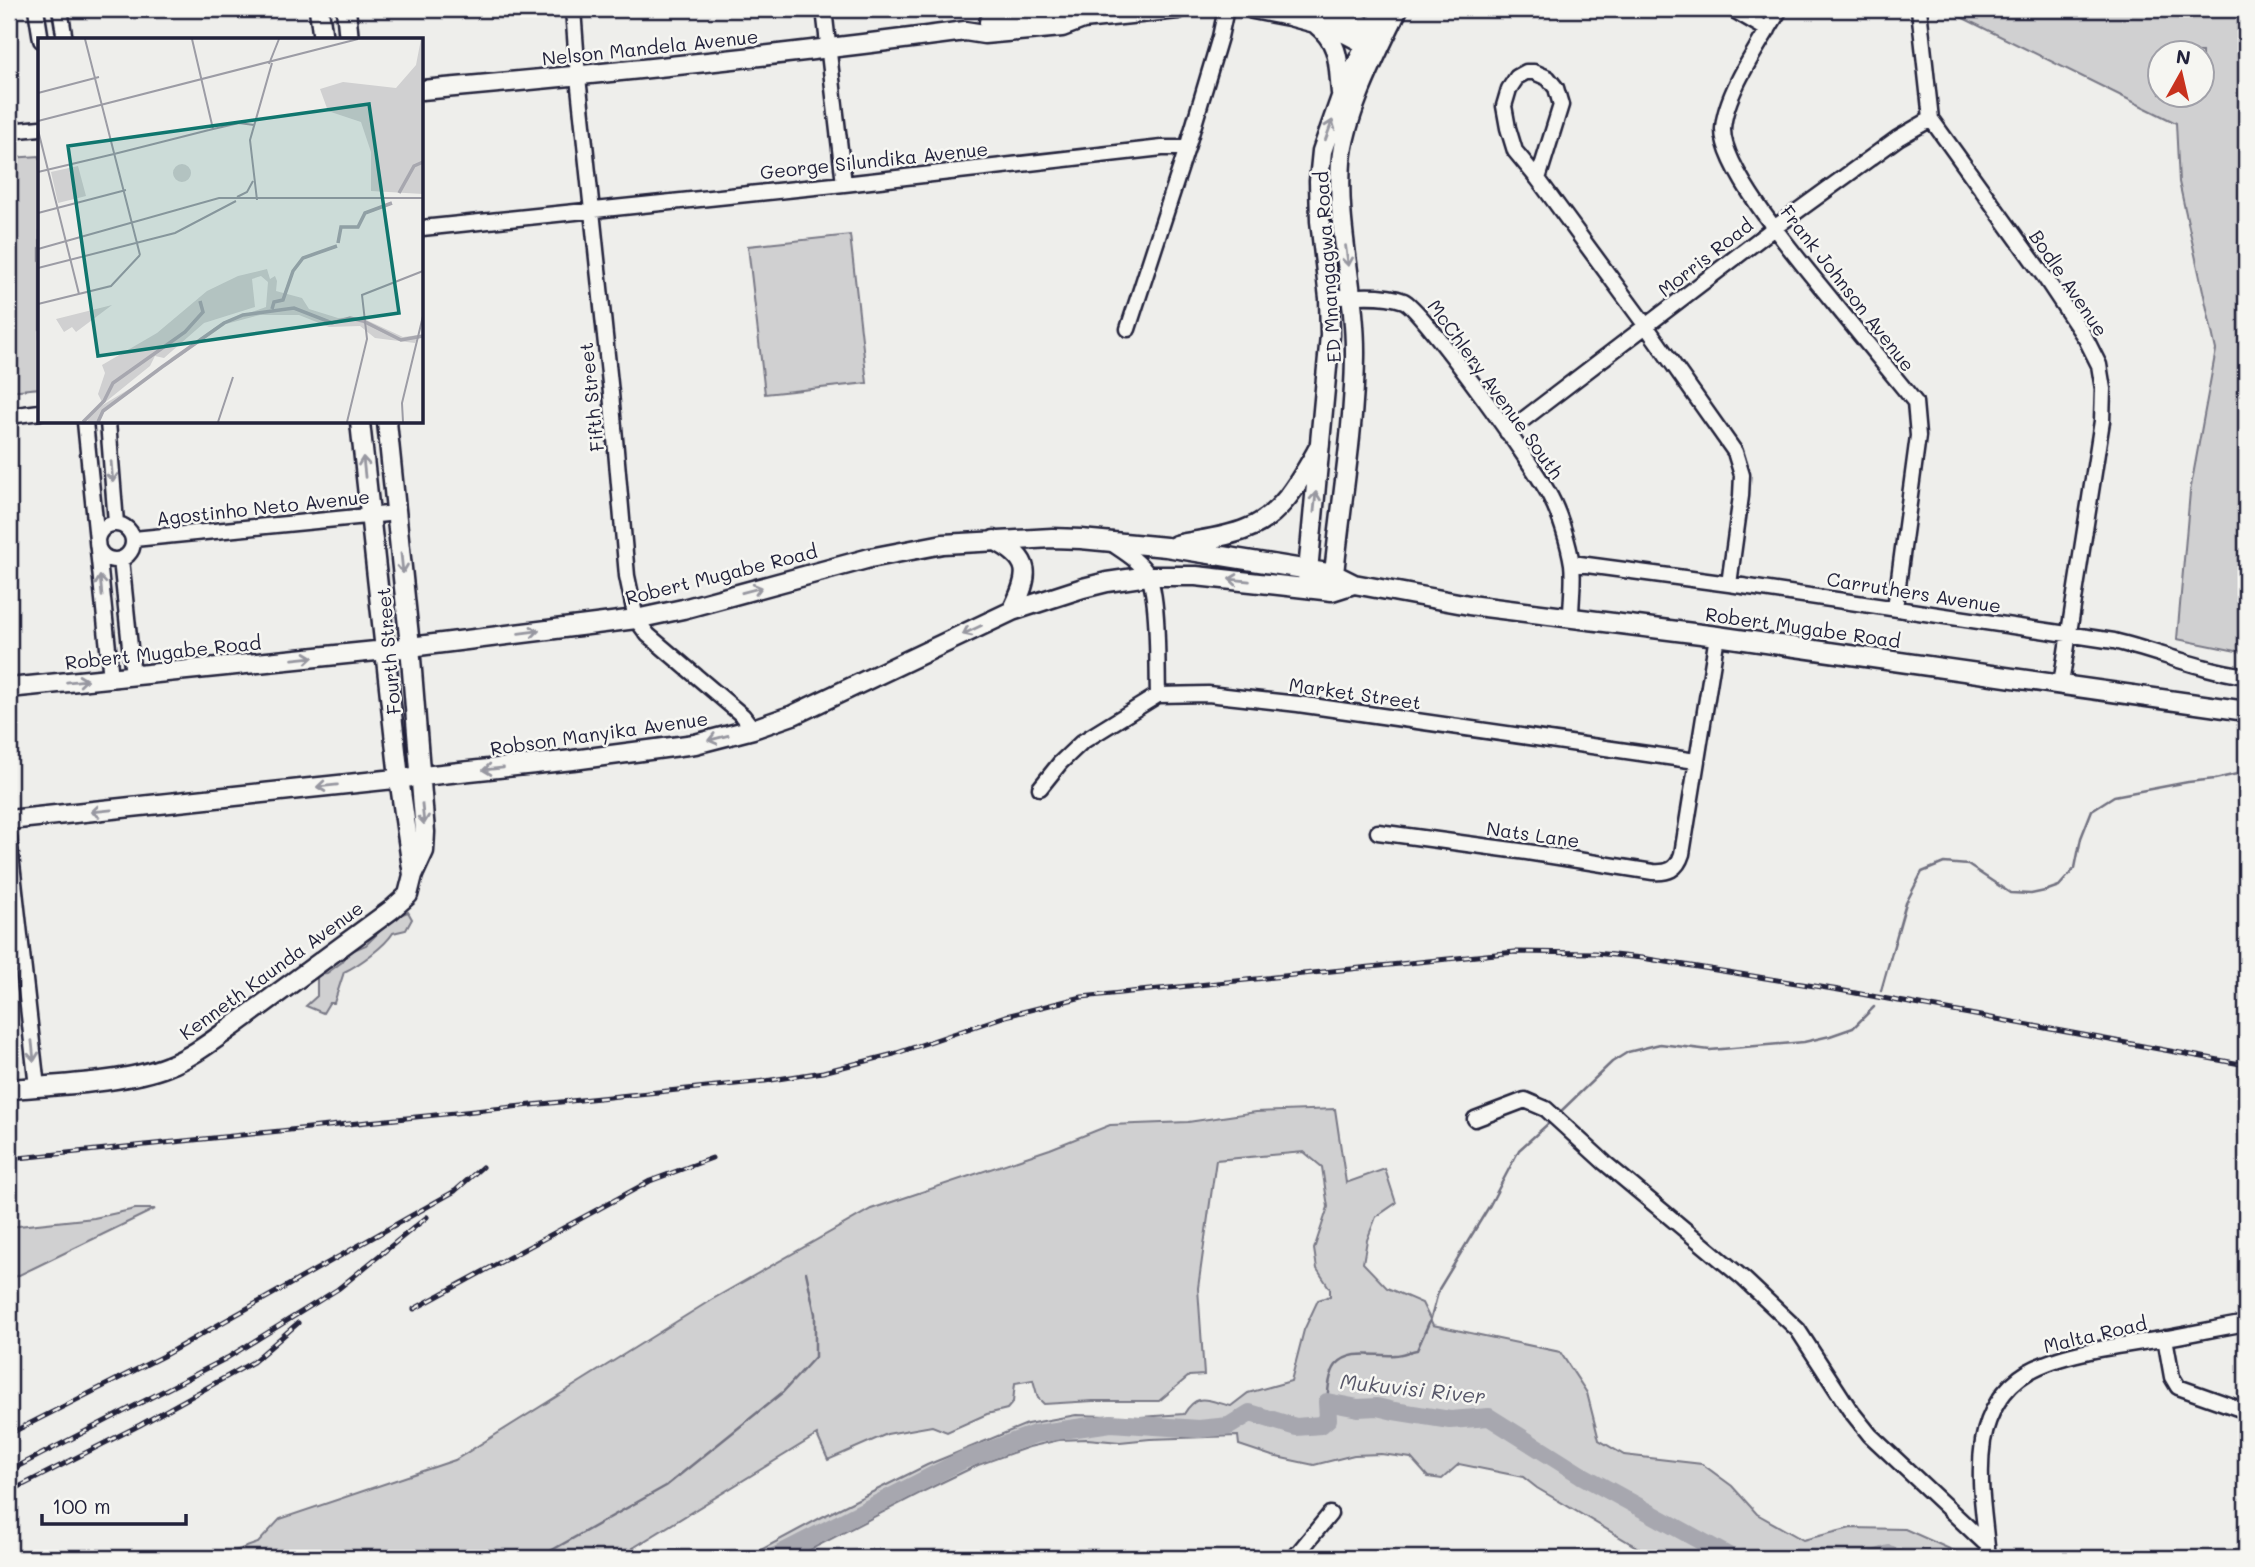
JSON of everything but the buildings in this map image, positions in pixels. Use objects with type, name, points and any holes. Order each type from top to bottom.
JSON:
[{"type":"main road","points":[[319,9],[323,38]]},
{"type":"main road","points":[[346,9],[349,38]]},
{"type":"main road","name":"Nelson Mandela Avenue","points":[[424,90],[578,77],[828,49],[965,31],[978,23],[1059,15],[1178,9]]},
{"type":"main road","points":[[1253,9],[1318,16],[1337,29],[1375,40]]},
{"type":"main road","name":"ED Mnangagwa Road","points":[[1333,583],[1355,362],[1353,296],[1342,212],[1342,159],[1345,140],[1383,9]]},
{"type":"main road","name":"ED Mnangagwa Road","points":[[1307,589],[1330,335],[1329,299],[1320,221],[1319,181],[1322,151],[1341,97],[1375,40],[1398,9]]},
{"type":"main road","points":[[1318,16],[1334,42],[1341,97]]},
{"type":"main road","points":[[360,424],[399,778],[413,875]]},
{"type":"main road","name":"Fourth Street","points":[[387,424],[410,646],[425,832],[424,851],[413,875]]},
{"type":"main road","points":[[1166,547],[1248,529],[1266,519],[1293,490],[1321,444]]},
{"type":"main road","name":"Robert Mugabe Road","points":[[9,688],[386,650],[636,619],[683,609],[870,558],[943,544],[1052,538],[1166,547],[1308,570],[1333,583],[1354,584],[1469,605],[1717,636],[2246,710]]},
{"type":"main road","points":[[994,540],[1019,555],[1023,564],[1024,583],[1012,611]]},
{"type":"main road","name":"Robson Manyika Avenue","points":[[9,820],[573,760],[695,744],[793,715],[1012,611],[1083,588],[1148,576],[1196,576],[1307,589],[1333,583]]},
{"type":"main road","name":"Kenneth Kaunda Avenue","points":[[9,1089],[149,1072],[189,1056],[391,910],[408,895],[413,875]]},
{"type":"street","points":[[36,9],[41,38]]},
{"type":"street","points":[[60,9],[65,38]]},
{"type":"street","name":"Fifth Street","points":[[573,9],[627,576],[636,619]]},
{"type":"street","points":[[824,9],[844,184]]},
{"type":"street","points":[[1128,329],[1187,148],[1226,9]]},
{"type":"street","points":[[1732,9],[1768,30]]},
{"type":"street","name":"Frank Johnson Avenue","points":[[1780,9],[1728,104],[1723,129],[1727,151],[1774,228],[1915,402],[1918,436],[1895,608]]},
{"type":"street","name":"Bodle Avenue","points":[[1919,9],[1931,119],[2046,279],[2086,339],[2099,365],[2103,389],[2102,421],[2061,684]]},
{"type":"street","points":[[1538,178],[1561,105],[1556,89],[1548,78],[1534,72],[1526,72],[1517,77],[1509,89],[1504,106],[1515,151],[1538,178],[1735,452],[1742,475],[1742,486],[1729,584]]},
{"type":"street","name":"Morris Road","points":[[1507,432],[1774,228],[1898,138],[1931,119]]},
{"type":"street","points":[[9,131],[38,128]]},
{"type":"street","name":"George Silundika Avenue","points":[[424,228],[1162,148],[1187,148]]},
{"type":"street","name":"McChlery Avenue South","points":[[1329,299],[1353,296],[1396,299],[1414,308],[1507,432],[1551,497],[1572,563],[1571,618]]},
{"type":"street","points":[[9,416],[38,412]]},
{"type":"street","points":[[85,424],[111,678]]},
{"type":"street","points":[[108,424],[116,523],[100,531],[97,544],[103,555],[114,560],[121,559],[133,676]]},
{"type":"street","name":"Agostinho Neto Avenue","points":[[134,539],[397,513]]},
{"type":"street","name":"Agostinho Neto Avenue","points":[[116,523],[128,528],[134,539],[131,552],[121,559]]},
{"type":"street","points":[[1040,788],[1082,742],[1158,695],[1155,604],[1148,576],[1130,556],[1111,543]]},
{"type":"street","name":"Carruthers Avenue","points":[[1572,563],[1895,608],[2127,644],[2217,672],[2246,676]]},
{"type":"street","points":[[636,619],[648,635],[737,711],[753,729]]},
{"type":"street","points":[[1696,761],[1717,636]]},
{"type":"street","name":"Market Street","points":[[1158,695],[1208,694],[1298,704],[1696,761]]},
{"type":"street","name":"Nats Lane","points":[[1378,832],[1668,872],[1680,863],[1696,761]]},
{"type":"street","points":[[9,837],[16,957],[37,1087]]},
{"type":"street","points":[[1475,1119],[1525,1100],[1552,1114],[1605,1163],[1744,1279],[1798,1331],[1850,1410],[1870,1434],[1988,1551]]},
{"type":"street","name":"Malta Road","points":[[1988,1551],[1980,1486],[1981,1457],[1989,1419],[2005,1392],[2031,1371],[2052,1362],[2106,1348],[2246,1323]]},
{"type":"street","points":[[2165,1338],[2172,1377],[2178,1387],[2246,1411]]},
{"type":"street","points":[[1294,1558],[1330,1514]]},
{"type":"shaded area","points":[[1945,9],[2246,9],[2246,653],[2177,639],[2190,492],[2216,350],[2179,182],[2176,123]]},
{"type":"shaded area","points":[[38,156],[38,388],[9,391],[9,158]]},
{"type":"shaded area","points":[[850,235],[867,383],[765,394],[748,246]]},
{"type":"shaded area","points":[[408,912],[412,919],[406,930],[393,933],[371,955],[344,972],[334,1003],[329,1003],[323,1013],[306,1006],[317,996],[317,974],[327,973],[342,962],[349,952],[366,945],[394,917]]},
{"type":"shaded area","points":[[1335,1109],[1346,1183],[1385,1169],[1396,1203],[1376,1217],[1367,1240],[1363,1263],[1387,1288],[1422,1303],[1433,1325],[1560,1352],[1587,1393],[1599,1440],[1624,1455],[1702,1464],[1732,1486],[1757,1514],[1803,1540],[1851,1528],[1905,1529],[1970,1558],[1679,1558],[1640,1549],[1523,1477],[1459,1464],[1442,1479],[1428,1477],[1411,1458],[1381,1454],[1354,1455],[1314,1465],[1272,1456],[1239,1445],[1238,1436],[1120,1442],[1059,1440],[1029,1447],[978,1465],[794,1558],[746,1558],[927,1465],[1027,1424],[1076,1415],[1140,1417],[1184,1414],[1199,1400],[1231,1406],[1248,1393],[1291,1381],[1304,1330],[1318,1300],[1330,1296],[1330,1289],[1317,1269],[1314,1249],[1328,1207],[1322,1167],[1304,1152],[1216,1160],[1198,1288],[1204,1375],[1189,1376],[1159,1401],[1044,1404],[1038,1398],[1033,1380],[1015,1383],[1013,1402],[1007,1409],[987,1414],[947,1432],[932,1426],[887,1434],[828,1460],[817,1435],[633,1548],[641,1558],[215,1558],[258,1543],[280,1519],[455,1460],[711,1300],[871,1209],[1050,1149],[1110,1125],[1188,1122],[1256,1112]]},
{"type":"shaded area","points":[[135,1209],[155,1209],[9,1280],[9,1227],[94,1218]]},
{"type":"waterway","points":[[1881,991],[1906,903],[1922,872],[1944,863],[1968,865],[2010,893],[2031,894],[2045,891],[2059,886],[2075,868],[2081,838],[2092,810],[2114,796],[2246,772]]},
{"type":"waterway","points":[[1557,1115],[1612,1062],[1628,1052],[1660,1044],[1710,1050],[1804,1042],[1853,1028],[1874,1007]]},
{"type":"waterway","points":[[1327,1402],[1332,1373],[1342,1360],[1357,1355],[1398,1355],[1417,1350],[1431,1318],[1439,1289],[1490,1205],[1519,1150],[1550,1122]]},
{"type":"waterway","points":[[538,1558],[666,1486],[783,1392],[815,1357],[815,1314],[806,1272]]},
{"type":"waterway","name":"Mukuvisi River","points":[[772,1558],[963,1460],[1035,1434],[1111,1423],[1199,1429],[1229,1426],[1250,1413],[1296,1427],[1321,1425],[1328,1419],[1327,1402],[1358,1408],[1377,1407],[1450,1420],[1489,1417],[1581,1475],[1732,1558]]},
{"type":"waterway","name":"Mukuvisi River","points":[[1877,1558],[1889,1554],[1899,1558]]},
{"type":"railway","points":[[9,1159],[765,1081],[823,1072],[894,1054],[1006,1016],[1082,997],[1515,952],[1595,953],[1642,958],[1839,990],[2246,1065]]},
{"type":"railway","points":[[414,1309],[650,1181],[712,1158]]},
{"type":"railway","points":[[9,1434],[163,1356],[455,1191],[482,1167]]},
{"type":"railway","points":[[9,1471],[227,1358],[338,1289],[427,1217]]},
{"type":"railway","points":[[9,1492],[140,1425],[253,1362],[298,1323]]}]
